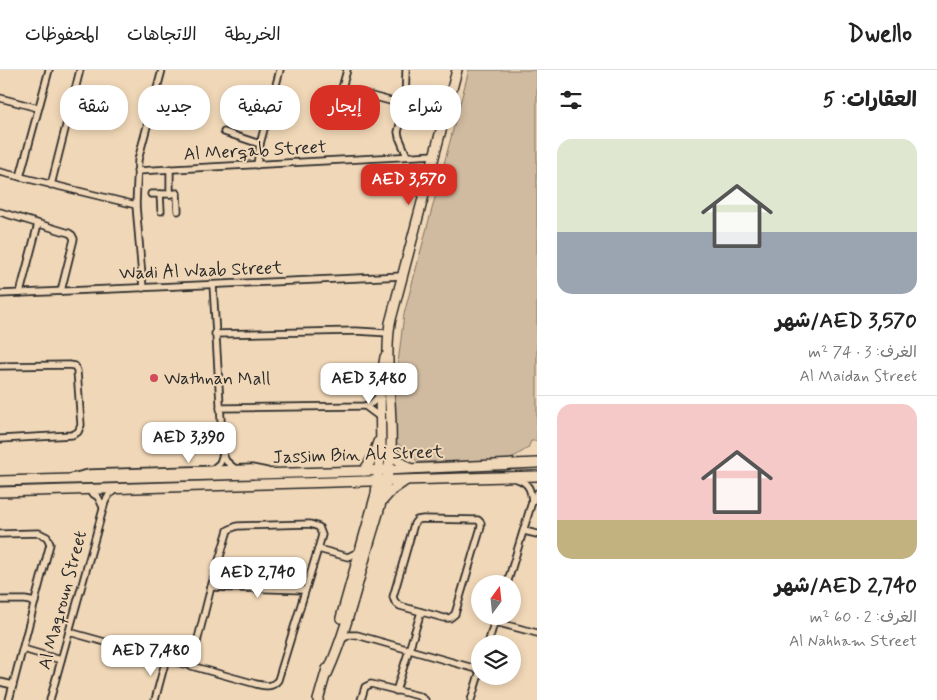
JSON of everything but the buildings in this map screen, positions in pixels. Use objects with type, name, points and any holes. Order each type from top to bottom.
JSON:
[{"type":"street","points":[[20,177],[49,70]]},
{"type":"street","points":[[51,185],[80,70]]},
{"type":"street","points":[[143,288],[136,205],[137,171],[138,160],[162,70]]},
{"type":"street","points":[[347,70],[342,88],[390,101]]},
{"type":"street","points":[[406,70],[406,85]]},
{"type":"street","points":[[326,674],[340,641],[347,617],[391,447],[388,333],[457,70]]},
{"type":"street","points":[[257,165],[260,144],[278,71]]},
{"type":"street","points":[[0,98],[38,108]]},
{"type":"street","points":[[399,130],[399,137],[407,156]]},
{"type":"street","points":[[224,132],[260,144]]},
{"type":"street","name":"Al Merqab Street","points":[[137,171],[435,154]]},
{"type":"street","points":[[170,170],[170,194]]},
{"type":"street","points":[[0,172],[136,205]]},
{"type":"street","points":[[151,194],[177,193],[178,211]]},
{"type":"street","points":[[160,194],[161,211]]},
{"type":"street","points":[[0,212],[69,233],[74,239],[61,291]]},
{"type":"street","points":[[20,293],[38,224]]},
{"type":"street","name":"Wadi Al Waab Street","points":[[0,294],[403,276]]},
{"type":"street","points":[[213,285],[223,454],[220,463],[213,469]]},
{"type":"street","points":[[215,334],[356,331],[388,333]]},
{"type":"street","points":[[384,469],[380,394],[382,372],[388,345]]},
{"type":"street","points":[[0,366],[74,366],[77,371],[80,425],[78,432],[72,435],[0,439]]},
{"type":"street","points":[[220,408],[365,406],[372,403],[380,394]]},
{"type":"street","points":[[365,406],[381,418]]},
{"type":"street","points":[[364,471],[375,452],[381,435]]},
{"type":"street","points":[[391,447],[398,460],[409,468]]},
{"type":"street","points":[[223,454],[229,464],[235,469]]},
{"type":"street","name":"Jassim Bin Ali Street","points":[[0,481],[364,471],[537,464]]},
{"type":"street","points":[[69,479],[85,473],[213,469],[256,468],[271,473]]},
{"type":"street","points":[[510,476],[524,481],[531,491],[532,502]]},
{"type":"street","name":"Jassim Bin Ali Street","points":[[0,492],[537,476]]},
{"type":"street","points":[[318,700],[354,569],[377,504],[392,490],[408,480]]},
{"type":"street","points":[[358,482],[369,490],[377,504]]},
{"type":"street","name":"Al Maqroun Street","points":[[50,700],[103,507],[106,498],[117,489]]},
{"type":"street","points":[[86,490],[98,497],[103,507]]},
{"type":"street","points":[[510,575],[532,502],[537,493]]},
{"type":"street","points":[[423,519],[478,520],[481,523],[481,527],[455,614],[450,618],[444,618],[420,612],[400,606],[393,597],[414,524],[417,520],[423,519]]},
{"type":"street","points":[[69,632],[191,666],[264,686],[275,684],[278,680],[322,535],[319,527],[310,524],[235,526],[228,530],[191,666]]},
{"type":"street","points":[[524,531],[537,534]]},
{"type":"street","points":[[0,534],[39,533],[47,537],[50,544],[8,700]]},
{"type":"street","points":[[318,549],[348,557],[360,551]]},
{"type":"street","points":[[348,557],[354,569]]},
{"type":"street","points":[[211,587],[305,590]]},
{"type":"street","points":[[0,600],[35,602]]},
{"type":"street","points":[[396,690],[420,612]]},
{"type":"street","points":[[347,617],[350,627],[357,635]]},
{"type":"street","points":[[514,625],[537,633]]},
{"type":"street","points":[[340,641],[349,635],[357,635],[471,667]]},
{"type":"street","points":[[23,649],[61,660]]},
{"type":"street","points":[[155,700],[166,659]]},
{"type":"street","points":[[0,682],[13,685]]},
{"type":"street","points":[[361,700],[365,687],[371,684],[420,696],[425,700]]},
{"type":"street","points":[[471,700],[476,685]]},
{"type":"shaded area","points":[[469,70],[537,70],[537,441],[531,441],[528,448],[509,460],[418,462],[396,442],[395,388],[404,314],[453,130],[461,130],[461,100]]},
{"type":"place","name":"Wathnan Mall","points":[[154,378]]}]
